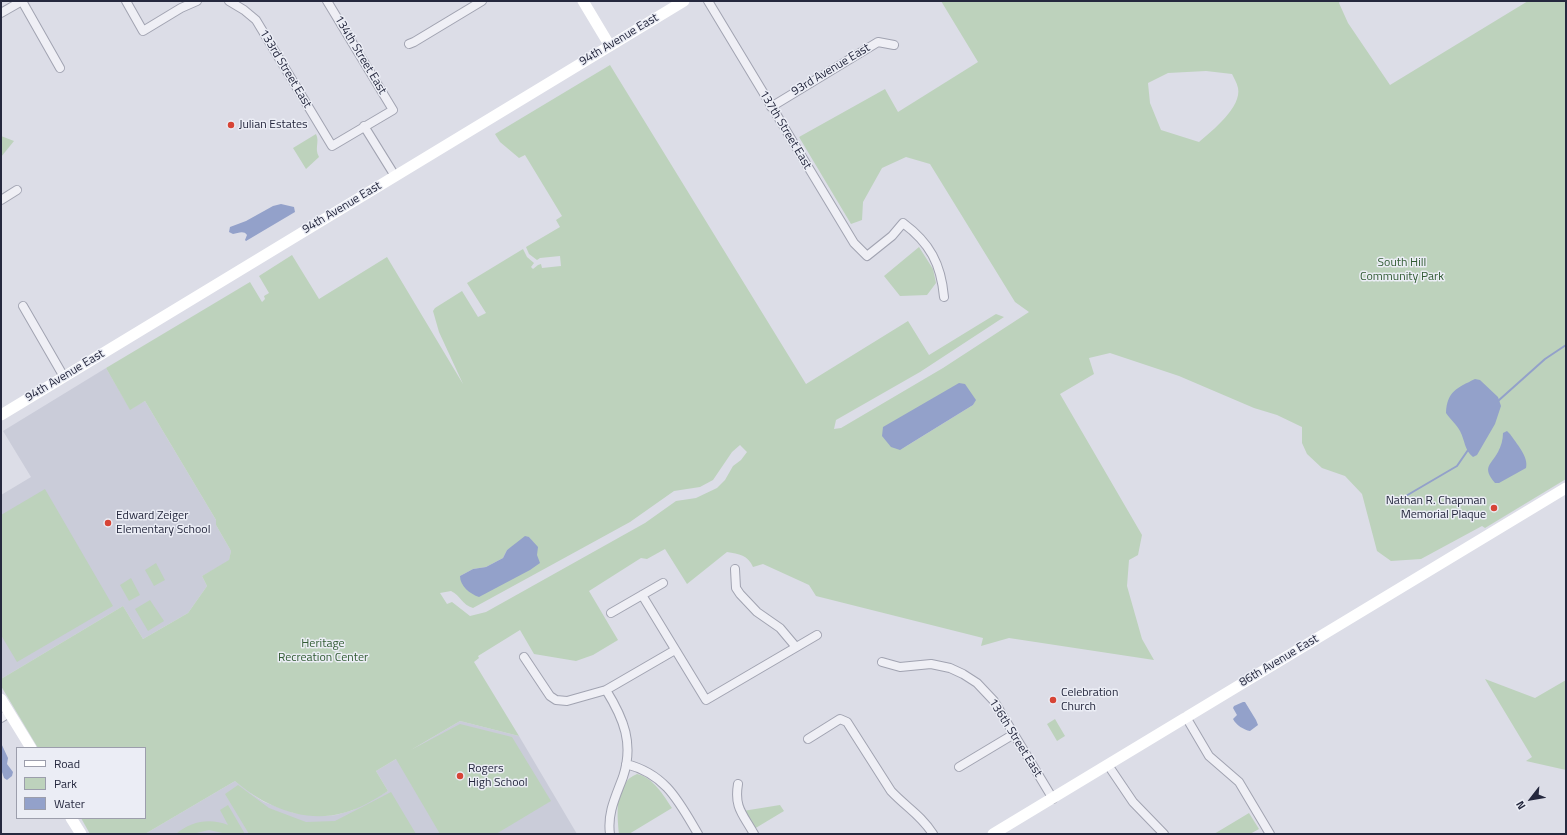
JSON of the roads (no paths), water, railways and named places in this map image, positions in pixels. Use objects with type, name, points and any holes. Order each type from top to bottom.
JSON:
[{"type":"street","points":[[1,13],[22,1],[60,68]]},
{"type":"street","points":[[126,1],[143,31],[181,8],[197,1]]},
{"type":"street","name":"133rd Street East","points":[[229,1],[244,10],[256,20],[332,146],[364,126]]},
{"type":"street","name":"134th Street East","points":[[327,1],[393,110],[364,126]]},
{"type":"street","points":[[409,44],[482,1]]},
{"type":"street","points":[[583,1],[610,46]]},
{"type":"street","name":"94th Avenue East","points":[[1,415],[684,1]]},
{"type":"street","name":"137th Street East","points":[[708,1],[770,107],[854,243],[867,256],[892,236],[903,223],[914,231],[931,251],[941,273],[944,298]]},
{"type":"street","name":"93rd Avenue East","points":[[770,107],[878,42],[894,45]]},
{"type":"street","points":[[364,126],[395,176]]},
{"type":"street","points":[[1,200],[17,190]]},
{"type":"street","points":[[23,306],[64,377]]},
{"type":"street","name":"86th Avenue East","points":[[993,834],[1566,488]]},
{"type":"street","points":[[735,569],[736,588],[740,594],[757,612],[780,628],[796,647]]},
{"type":"street","points":[[610,613],[662,583]]},
{"type":"street","points":[[642,595],[706,700],[817,635]]},
{"type":"street","points":[[524,657],[550,696],[556,700],[567,701],[606,690],[675,650]]},
{"type":"street","name":"136th Street East","points":[[882,662],[900,667],[931,664],[950,668],[977,683],[988,694],[1052,798]]},
{"type":"street","points":[[606,690],[620,713],[628,742],[626,764],[612,805],[610,834]]},
{"type":"street","points":[[1,699],[5,716],[29,747]]},
{"type":"street","points":[[1186,717],[1209,756],[1240,782],[1270,834]]},
{"type":"street","points":[[808,739],[840,719],[847,722],[891,791],[921,817],[933,834]]},
{"type":"street","points":[[959,767],[1014,734]]},
{"type":"street","points":[[626,764],[643,770],[663,783],[680,804],[698,834]]},
{"type":"street","points":[[1108,765],[1133,802],[1164,834]]},
{"type":"street","points":[[738,784],[736,794],[737,803],[754,834]]},
{"type":"street","points":[[72,819],[81,834]]},
{"type":"water","points":[[281,204],[294,207],[295,212],[246,241],[246,233],[241,232],[233,234],[229,232],[230,227],[246,221],[273,206]]},
{"type":"water","points":[[1475,379],[1480,380],[1498,397],[1501,406],[1495,424],[1477,455],[1473,457],[1466,448],[1459,429],[1446,413],[1448,400],[1454,391]]},
{"type":"water","points":[[959,383],[965,384],[976,400],[973,405],[900,450],[891,447],[882,436],[883,427]]},
{"type":"water","points":[[1507,431],[1524,455],[1526,459],[1526,468],[1499,483],[1495,483],[1488,470],[1498,452],[1503,433]]},
{"type":"water","points":[[525,536],[529,537],[538,547],[537,555],[540,563],[530,570],[479,597],[469,592],[460,580],[460,576],[473,569],[486,567],[503,558],[507,550]]},
{"type":"water","points":[[1245,702],[1258,725],[1250,731],[1240,727],[1233,719],[1237,715],[1233,708],[1234,706]]},
{"type":"water","points":[[1,743],[8,758],[7,764],[13,772],[12,776],[7,780],[4,778],[1,769]]},
{"type":"waterway","points":[[1498,401],[1545,359],[1566,345]]},
{"type":"waterway","points":[[1399,500],[1457,466],[1468,450]]},
{"type":"place","name":"Julian Estates","points":[[231,125]]},
{"type":"place","name":"Nathan R. Chapman Memorial Plaque","points":[[1494,508]]},
{"type":"place","name":"Edward Zeiger Elementary School","points":[[108,523]]},
{"type":"place","name":"Celebration Church","points":[[1053,700]]},
{"type":"place","name":"Rogers High School","points":[[460,776]]},
{"type":"park label","name":"South Hill Community Park","points":[[1402,270]]},
{"type":"park label","name":"Heritage Recreation Center","points":[[323,651]]}]
